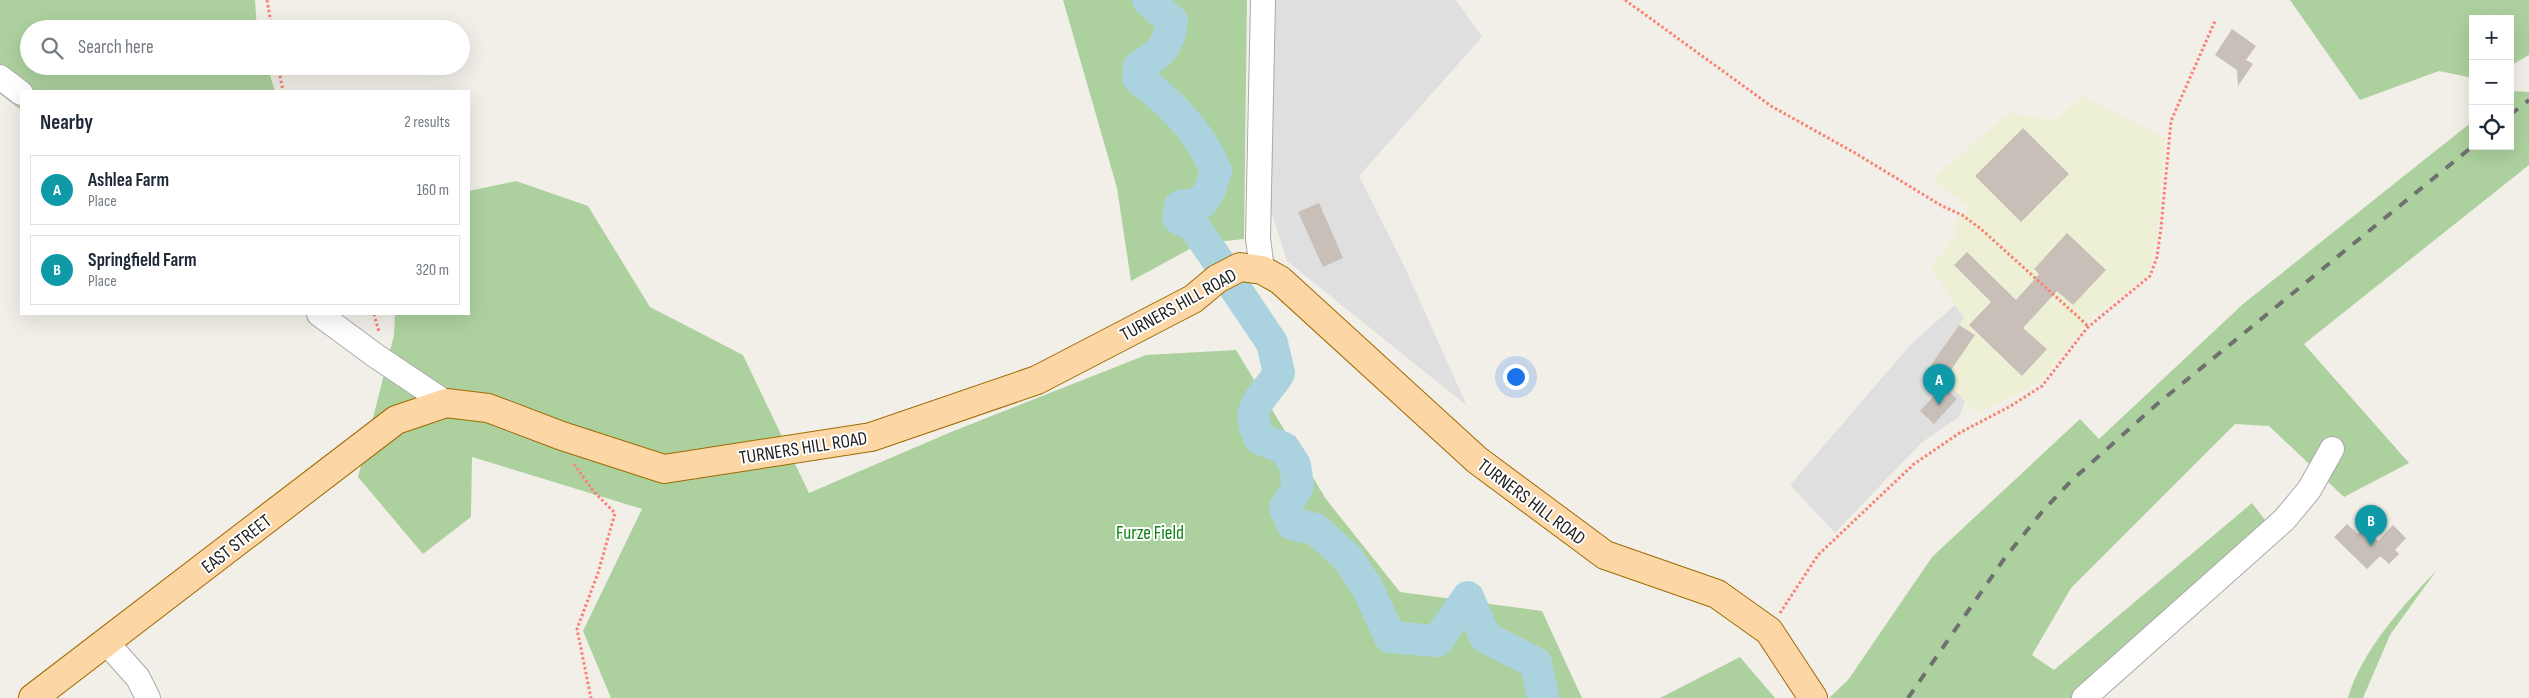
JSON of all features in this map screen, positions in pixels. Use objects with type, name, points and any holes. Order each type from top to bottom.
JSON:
[{"type":"main road","name":"TURNERS HILL ROAD","points":[[446,403],[488,408],[562,436],[664,469],[870,437],[1037,380],[1193,299],[1218,280],[1240,268],[1262,270],[1280,280],[1477,460],[1605,556],[1717,594],[1769,631],[1813,698]]},
{"type":"main road","name":"EAST STREET","points":[[33,698],[396,420],[446,403]]},
{"type":"street","points":[[1262,270],[1258,238],[1263,0]]},
{"type":"street","points":[[0,78],[20,92]]},
{"type":"street","points":[[320,315],[376,356],[446,403]]},
{"type":"street","points":[[2084,698],[2284,520],[2309,490],[2332,449]]},
{"type":"street","points":[[106,642],[138,678],[148,698]]},
{"type":"path","points":[[267,0],[270,20]]},
{"type":"path","points":[[1625,0],[1771,106],[1855,153],[1942,206],[1962,215],[1981,229],[2086,324],[2087,328]]},
{"type":"path","points":[[1769,631],[1818,555],[1914,464],[1961,432],[2009,407],[2042,386],[2087,328],[2150,276],[2157,257],[2161,228],[2171,121],[2215,21]]},
{"type":"path","points":[[280,75],[283,90]]},
{"type":"path","points":[[562,436],[561,445],[594,492],[615,513],[598,573],[577,629],[591,698]]},
{"type":"shaded area","points":[[1270,0],[1456,0],[1482,37],[1359,176],[1401,259],[1467,406],[1287,261],[1268,201]]},
{"type":"shaded area","points":[[1955,305],[1964,318],[1931,365],[1965,401],[1959,417],[1921,443],[1835,533],[1790,485],[1911,344]]},
{"type":"green space","points":[[0,0],[255,0],[256,20],[20,20],[20,75],[270,75],[275,90],[20,90],[20,109],[0,94]]},
{"type":"green space","points":[[1063,0],[1247,0],[1244,239],[1199,244],[1131,281],[1117,188]]},
{"type":"green space","points":[[2290,0],[2529,0],[2529,55],[2514,64],[2514,15],[2469,15],[2469,77],[2439,71],[2360,100]]},
{"type":"green space","points":[[2514,91],[2529,92],[2529,165],[2304,344],[2409,463],[2344,497],[2269,426],[2235,424],[2071,588],[2032,655],[2054,670],[2252,503],[2279,538],[2099,698],[1829,698],[1848,680],[1932,557],[2080,419],[2099,439],[2243,304],[2469,124],[2469,150],[2514,150]]},
{"type":"green space","points":[[2082,96],[2166,139],[2158,229],[2149,273],[2132,289],[2095,314],[2043,378],[2029,388],[1977,413],[1931,365],[1964,318],[1931,267],[1958,232],[1952,225],[1968,207],[1933,178],[2009,113],[2055,121]]},
{"type":"green space","name":"Furze Field","points":[[516,181],[588,206],[650,307],[743,355],[809,493],[951,432],[1146,355],[1236,350],[1326,499],[1400,592],[1542,611],[1582,698],[611,698],[583,631],[642,509],[472,457],[471,517],[423,554],[358,477],[394,335],[395,315],[470,315],[470,191]]},
{"type":"green space","points":[[2436,571],[2390,635],[2363,698],[2348,698],[2363,664],[2384,630]]},
{"type":"green space","points":[[1740,657],[1775,698],[1660,698]]},
{"type":"building","points":[[2232,29],[2256,46],[2246,60],[2253,64],[2238,86],[2237,70],[2215,55]]},
{"type":"building","points":[[2023,128],[2069,174],[2021,222],[1975,176]]},
{"type":"building","points":[[1319,203],[1343,258],[1323,267],[1298,212]]},
{"type":"building","points":[[2067,233],[2106,270],[2073,305],[2057,291],[2023,328],[2047,349],[2022,376],[1969,325],[1991,302],[1954,265],[1967,252],[2016,300],[2039,274],[2034,269]]},
{"type":"building","points":[[1959,325],[1975,335],[1947,376],[1931,365]]},
{"type":"building","points":[[1943,386],[1957,399],[1934,424],[1920,411]]},
{"type":"building","points":[[2347,524],[2358,534],[2363,528],[2378,541],[2393,525],[2406,538],[2395,550],[2399,554],[2389,564],[2380,556],[2367,569],[2334,537]]},
{"type":"waterway","points":[[1148,0],[1172,21],[1171,30],[1162,49],[1139,67],[1138,78],[1184,120],[1202,144],[1216,171],[1210,190],[1201,203],[1180,206],[1178,218],[1193,225],[1218,261]]},
{"type":"waterway","points":[[1235,288],[1272,343],[1279,373],[1257,403],[1254,410],[1255,428],[1260,439],[1284,448],[1295,465],[1298,486],[1285,508],[1292,524],[1315,529],[1347,557],[1367,587],[1390,637],[1437,641],[1468,597],[1485,637],[1536,663],[1543,698]]},
{"type":"railway","points":[[2514,112],[2529,100]]},
{"type":"railway","points":[[1908,698],[2004,559],[2041,513],[2071,481],[2156,405],[2469,149]]},
{"type":"place","name":"Ashlea Farm","points":[[1939,405]]},
{"type":"place","name":"Springfield Farm","points":[[2371,546]]}]
